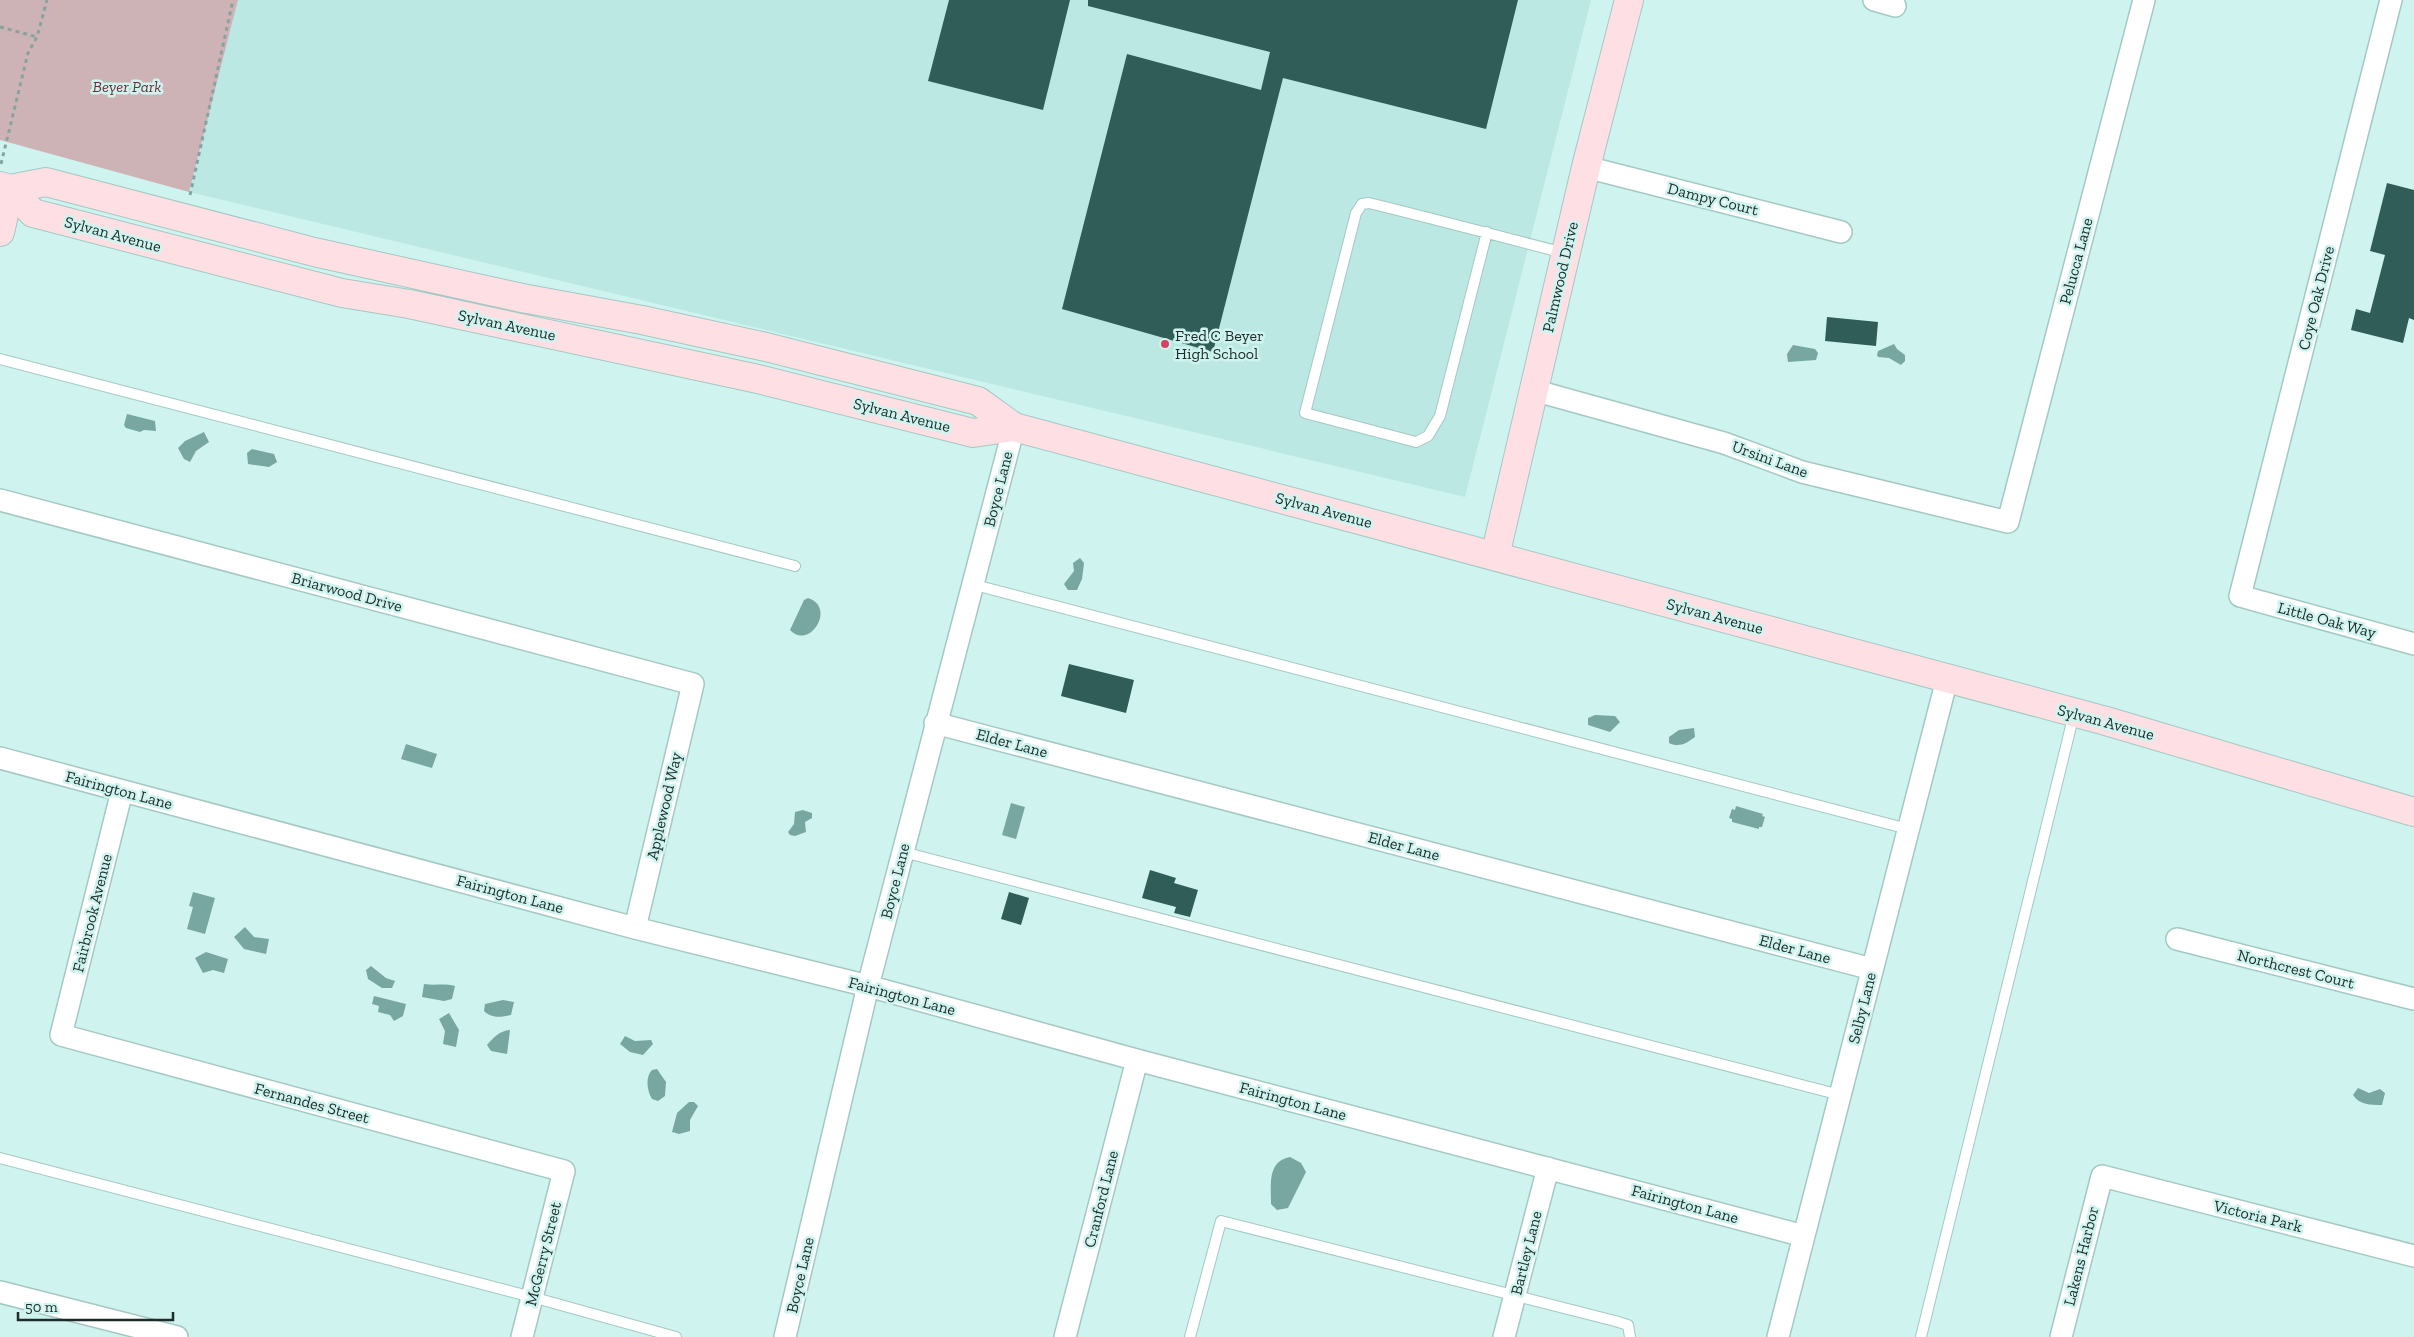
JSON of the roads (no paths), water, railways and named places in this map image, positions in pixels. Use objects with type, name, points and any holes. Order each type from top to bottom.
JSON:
[{"type":"main road","name":"Palmwood Drive","points":[[1495,556],[1565,253],[1629,0]]},
{"type":"main road","name":"Sylvan Avenue","points":[[3,182],[46,182],[314,252],[484,290],[642,320],[776,350],[978,401],[1014,427],[2074,713],[2414,812]]},
{"type":"main road","name":"Sylvan Avenue","points":[[3,182],[33,213],[342,293],[409,304],[720,370],[973,433],[1014,427]]},
{"type":"main road","points":[[0,232],[3,182]]},
{"type":"street","points":[[1874,0],[1895,6]]},
{"type":"street","name":"Pelucca Lane","points":[[2008,522],[2144,0]]},
{"type":"street","name":"Coye Oak Drive","points":[[2240,596],[2392,0]]},
{"type":"street","name":"Dampy Court","points":[[1586,167],[1841,232]]},
{"type":"street","name":"Ursini Lane","points":[[1533,390],[1724,443],[1802,472],[2008,522]]},
{"type":"street","name":"Boyce Lane","points":[[785,1337],[868,986],[935,723],[975,585],[1014,427]]},
{"type":"street","name":"Briarwood Drive","points":[[0,500],[693,684]]},
{"type":"street","name":"Little Oak Way","points":[[2240,596],[2414,644]]},
{"type":"street","name":"Selby Lane","points":[[1778,1337],[1946,679]]},
{"type":"street","name":"Applewood Way","points":[[635,928],[693,684]]},
{"type":"street","name":"Elder Lane","points":[[935,723],[1872,970]]},
{"type":"street","name":"Fairington Lane","points":[[0,758],[635,928],[868,986],[1136,1060],[1804,1236]]},
{"type":"street","name":"Fairbrook Avenue","points":[[61,1035],[122,791]]},
{"type":"street","name":"Northcrest Court","points":[[2177,939],[2414,999]]},
{"type":"street","name":"Fernandes Street","points":[[61,1035],[564,1171]]},
{"type":"street","name":"Cranford Lane","points":[[1066,1337],[1136,1060]]},
{"type":"street","name":"Bartley Lane","points":[[1504,1337],[1548,1168]]},
{"type":"street","name":"McGerry Street","points":[[522,1337],[564,1171]]},
{"type":"street","name":"Victoria Park","points":[[2102,1176],[2414,1256]]},
{"type":"street","name":"Lakens Harbor","points":[[2061,1337],[2102,1176]]},
{"type":"street","points":[[0,1292],[177,1337]]},
{"type":"lane","points":[[1487,232],[1440,416],[1428,436],[1416,442],[1306,413],[1356,213],[1362,204],[1369,203],[1487,232],[1565,253]]},
{"type":"lane","points":[[0,359],[795,566]]},
{"type":"lane","points":[[975,585],[1908,829]]},
{"type":"lane","points":[[1921,1337],[2074,713]]},
{"type":"lane","points":[[903,852],[1840,1095]]},
{"type":"lane","points":[[0,1158],[532,1297],[676,1337]]},
{"type":"lane","points":[[1190,1337],[1221,1221],[1628,1325],[1630,1337]]},
{"type":"place","name":"Fred C Beyer High School","points":[[1165,344]]},
{"type":"park label","name":"Beyer Park","points":[[127,86]]}]
